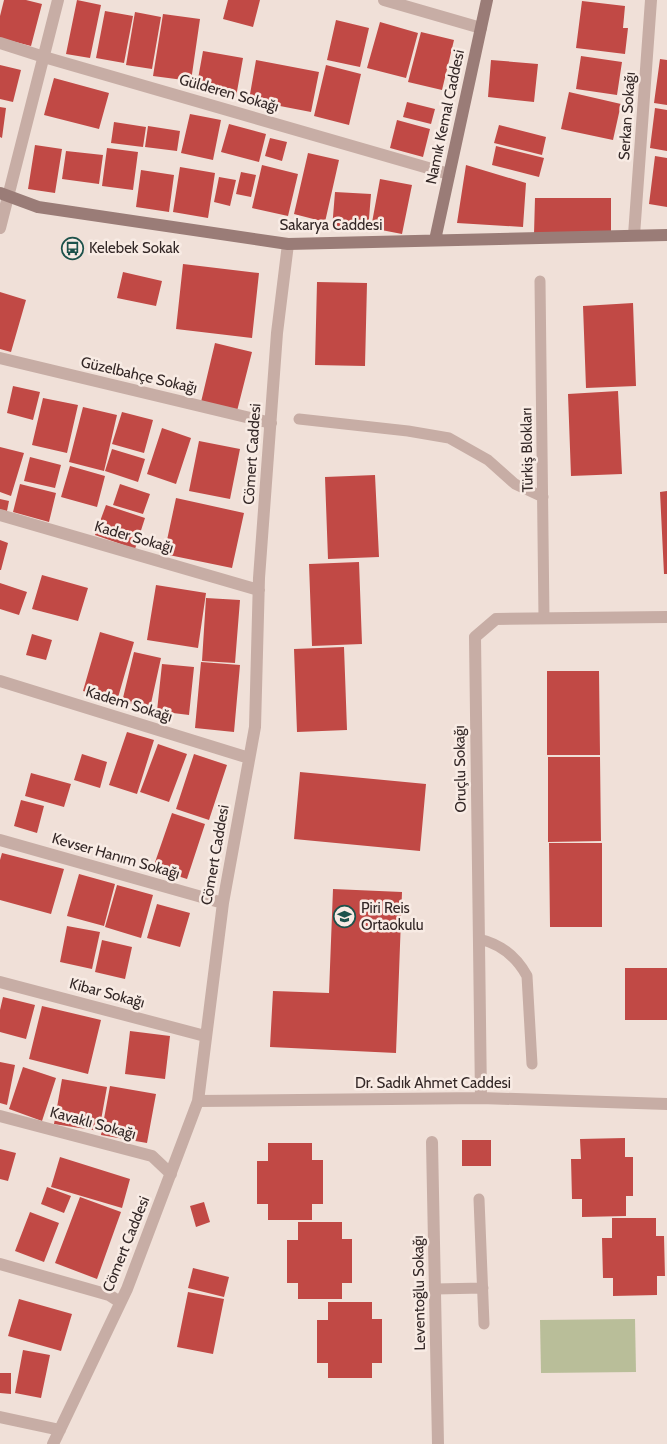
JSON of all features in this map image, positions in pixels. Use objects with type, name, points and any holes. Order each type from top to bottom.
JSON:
[{"type":"street","points":[[0,228],[4,194],[44,57],[58,0]]},
{"type":"street","points":[[384,0],[481,28]]},
{"type":"street","name":"Namık Kemal Caddesi","points":[[434,240],[487,0]]},
{"type":"street","name":"Serkan Sokağı","points":[[634,235],[651,0]]},
{"type":"street","name":"Gülderen Sokağı","points":[[0,42],[44,57],[449,174]]},
{"type":"street","name":"Sakarya Caddesi","points":[[4,194],[38,207],[288,244],[667,235]]},
{"type":"street","name":"Cömert Caddesi","points":[[53,1444],[127,1289],[198,1101],[223,903],[254,727],[259,590],[277,333],[288,244]]},
{"type":"street","name":"Güzelbahçe Sokağı","points":[[0,358],[271,423]]},
{"type":"street","name":"Kader Sokağı","points":[[0,516],[259,590]]},
{"type":"street","name":"Oruçlu Sokağı","points":[[481,1098],[475,637],[496,619],[667,617]]},
{"type":"street","name":"Kadem Sokağı","points":[[0,681],[249,758]]},
{"type":"street","name":"Kevser Hanım Sokağı","points":[[0,840],[223,903]]},
{"type":"street","name":"Kibar Sokağı","points":[[0,982],[205,1036]]},
{"type":"street","name":"Dr. Sadık Ahmet Caddesi","points":[[198,1101],[481,1098],[667,1104]]},
{"type":"street","name":"Kavaklı Sokağı","points":[[0,1116],[152,1156],[171,1174]]},
{"type":"street","name":"Leventoğlu Sokağı","points":[[432,1142],[438,1444]]},
{"type":"street","points":[[0,1264],[109,1295],[120,1302]]},
{"type":"street","points":[[0,1417],[60,1430]]},
{"type":"lane","name":"Türkiş Blokları","points":[[540,281],[544,618]]},
{"type":"lane","points":[[298,419],[408,431],[449,438],[488,460],[515,484],[543,497]]},
{"type":"lane","points":[[479,939],[494,944],[508,952],[522,967],[527,976],[532,1064]]},
{"type":"lane","points":[[479,1199],[484,1324]]},
{"type":"lane","points":[[435,1289],[483,1288]]},
{"type":"green space","points":[[635,1319],[636,1372],[541,1373],[540,1320]]},
{"type":"building","points":[[4,0],[26,0],[42,4],[31,46],[0,38],[0,16]]},
{"type":"building","points":[[77,0],[101,5],[90,58],[66,54]]},
{"type":"building","points":[[228,0],[260,0],[253,27],[223,19]]},
{"type":"building","points":[[582,1],[625,6],[623,28],[628,28],[625,54],[576,48]]},
{"type":"building","points":[[105,11],[133,16],[124,63],[96,58]]},
{"type":"building","points":[[135,12],[161,17],[152,69],[126,65]]},
{"type":"building","points":[[163,14],[200,19],[191,81],[153,76]]},
{"type":"building","points":[[336,20],[369,28],[360,67],[327,60]]},
{"type":"building","points":[[380,22],[418,33],[406,78],[367,68]]},
{"type":"building","points":[[421,32],[454,40],[442,90],[408,82]]},
{"type":"building","points":[[203,51],[243,58],[236,97],[196,90]]},
{"type":"building","points":[[581,56],[622,62],[617,95],[576,89]]},
{"type":"building","points":[[660,59],[667,60],[667,105],[654,103]]},
{"type":"building","points":[[256,60],[319,72],[311,112],[249,100]]},
{"type":"building","points":[[491,60],[538,64],[534,102],[488,97]]},
{"type":"building","points":[[0,65],[21,70],[13,102],[0,99]]},
{"type":"building","points":[[326,65],[361,74],[349,125],[314,116]]},
{"type":"building","points":[[54,78],[109,93],[99,129],[44,115]]},
{"type":"building","points":[[569,92],[621,104],[613,140],[561,129]]},
{"type":"building","points":[[407,102],[435,109],[431,124],[403,117]]},
{"type":"building","points":[[0,107],[6,108],[2,138],[0,137]]},
{"type":"building","points":[[655,108],[667,110],[667,151],[650,148]]},
{"type":"building","points":[[190,114],[221,120],[213,160],[181,153]]},
{"type":"building","points":[[397,120],[430,129],[423,157],[390,148]]},
{"type":"building","points":[[114,122],[146,127],[143,147],[111,143]]},
{"type":"building","points":[[229,124],[266,134],[259,162],[221,152]]},
{"type":"building","points":[[499,125],[546,137],[542,155],[494,143]]},
{"type":"building","points":[[148,126],[180,131],[177,151],[145,147]]},
{"type":"building","points":[[270,138],[287,142],[282,161],[265,156]]},
{"type":"building","points":[[35,145],[62,149],[55,193],[28,189]]},
{"type":"building","points":[[496,146],[544,158],[539,177],[492,165]]},
{"type":"building","points":[[107,148],[138,152],[133,190],[102,186]]},
{"type":"building","points":[[66,151],[103,155],[99,184],[62,179]]},
{"type":"building","points":[[308,153],[339,160],[325,222],[294,214]]},
{"type":"building","points":[[655,156],[667,158],[667,207],[649,204]]},
{"type":"building","points":[[262,165],[298,174],[288,216],[252,208]]},
{"type":"building","points":[[466,165],[526,183],[523,227],[457,223]]},
{"type":"building","points":[[180,167],[215,173],[208,218],[173,212]]},
{"type":"building","points":[[141,170],[174,175],[169,212],[136,207]]},
{"type":"building","points":[[241,172],[256,175],[251,197],[236,194]]},
{"type":"building","points":[[219,177],[236,180],[230,206],[214,202]]},
{"type":"building","points":[[380,179],[412,185],[402,234],[371,228]]},
{"type":"building","points":[[335,192],[371,194],[368,231],[332,229]]},
{"type":"building","points":[[535,198],[611,198],[611,234],[534,234]]},
{"type":"building","points":[[183,264],[259,273],[252,338],[176,329]]},
{"type":"building","points":[[123,272],[162,281],[156,306],[117,298]]},
{"type":"building","points":[[317,282],[367,283],[365,366],[315,365]]},
{"type":"building","points":[[0,292],[26,300],[11,352],[0,349]]},
{"type":"building","points":[[633,303],[636,386],[586,388],[583,306]]},
{"type":"building","points":[[215,343],[252,352],[237,411],[201,402]]},
{"type":"building","points":[[13,386],[40,392],[33,420],[7,413]]},
{"type":"building","points":[[618,391],[622,474],[571,476],[568,394]]},
{"type":"building","points":[[43,398],[78,405],[67,453],[32,445]]},
{"type":"building","points":[[83,407],[117,415],[104,471],[69,462]]},
{"type":"building","points":[[122,412],[153,420],[144,453],[112,444]]},
{"type":"building","points":[[162,428],[191,438],[176,484],[147,474]]},
{"type":"building","points":[[199,441],[240,449],[230,499],[189,491]]},
{"type":"building","points":[[0,447],[24,453],[11,496],[0,492]]},
{"type":"building","points":[[112,449],[145,459],[138,482],[105,471]]},
{"type":"building","points":[[30,457],[61,465],[55,488],[24,481]]},
{"type":"building","points":[[70,466],[105,476],[97,507],[61,497]]},
{"type":"building","points":[[375,475],[379,557],[328,559],[325,477]]},
{"type":"building","points":[[20,484],[56,493],[49,522],[13,512]]},
{"type":"building","points":[[120,484],[150,494],[143,514],[113,505]]},
{"type":"building","points":[[667,491],[667,574],[664,574],[660,492]]},
{"type":"building","points":[[176,498],[244,513],[232,568],[164,554]]},
{"type":"building","points":[[0,499],[9,501],[7,511],[0,510]]},
{"type":"building","points":[[106,505],[145,518],[135,549],[95,535]]},
{"type":"building","points":[[0,540],[8,543],[1,570],[0,570]]},
{"type":"building","points":[[359,562],[362,644],[312,646],[309,564]]},
{"type":"building","points":[[42,575],[88,588],[78,621],[32,609]]},
{"type":"building","points":[[0,583],[27,592],[19,615],[0,609]]},
{"type":"building","points":[[156,585],[206,593],[198,648],[147,640]]},
{"type":"building","points":[[206,598],[240,600],[235,663],[202,661]]},
{"type":"building","points":[[100,632],[134,642],[117,701],[83,691]]},
{"type":"building","points":[[32,634],[52,640],[46,660],[26,655]]},
{"type":"building","points":[[344,647],[347,730],[297,732],[294,649]]},
{"type":"building","points":[[134,652],[161,658],[150,708],[122,702]]},
{"type":"building","points":[[201,662],[240,665],[234,732],[195,728]]},
{"type":"building","points":[[162,664],[194,667],[189,715],[157,711]]},
{"type":"building","points":[[547,671],[599,671],[600,755],[547,755]]},
{"type":"building","points":[[127,732],[154,740],[137,794],[109,785]]},
{"type":"building","points":[[158,744],[187,754],[169,802],[140,792]]},
{"type":"building","points":[[82,754],[107,762],[100,788],[74,780]]},
{"type":"building","points":[[194,754],[227,765],[209,820],[176,809]]},
{"type":"building","points":[[548,757],[600,757],[601,841],[548,842]]},
{"type":"building","points":[[300,772],[426,784],[420,851],[294,839]]},
{"type":"building","points":[[31,773],[71,784],[64,807],[25,796]]},
{"type":"building","points":[[21,800],[44,806],[37,833],[14,826]]},
{"type":"building","points":[[172,813],[205,824],[187,879],[153,868]]},
{"type":"building","points":[[549,843],[602,843],[602,927],[550,927]]},
{"type":"building","points":[[2,853],[64,869],[51,914],[0,900],[0,860]]},
{"type":"building","points":[[79,874],[115,884],[104,926],[67,916]]},
{"type":"building","points":[[117,885],[153,895],[141,938],[105,927]]},
{"type":"building","points":[[333,889],[402,892],[396,1053],[270,1047],[273,991],[329,993]]},
{"type":"building","points":[[157,904],[190,913],[180,947],[147,938]]},
{"type":"building","points":[[67,926],[100,932],[92,969],[60,962]]},
{"type":"building","points":[[102,940],[132,947],[125,979],[95,972]]},
{"type":"building","points":[[625,968],[667,968],[667,1020],[625,1020]]},
{"type":"building","points":[[3,997],[35,1005],[26,1039],[0,1032],[0,1010]]},
{"type":"building","points":[[42,1006],[101,1020],[88,1074],[29,1059]]},
{"type":"building","points":[[130,1031],[170,1036],[165,1079],[125,1074]]},
{"type":"building","points":[[0,1062],[15,1065],[7,1105],[0,1103]]},
{"type":"building","points":[[23,1067],[56,1078],[42,1121],[9,1109]]},
{"type":"building","points":[[62,1079],[107,1087],[99,1131],[54,1124]]},
{"type":"building","points":[[110,1086],[156,1094],[147,1143],[101,1135]]},
{"type":"building","points":[[625,1138],[625,1157],[633,1157],[633,1196],[626,1196],[626,1216],[582,1217],[582,1199],[572,1199],[571,1159],[581,1159],[580,1139]]},
{"type":"building","points":[[462,1140],[491,1140],[491,1166],[462,1166]]},
{"type":"building","points":[[268,1143],[312,1143],[312,1160],[323,1160],[323,1204],[312,1204],[312,1220],[268,1220],[268,1204],[257,1204],[257,1161],[268,1161]]},
{"type":"building","points":[[0,1149],[16,1153],[8,1181],[0,1179]]},
{"type":"building","points":[[60,1157],[130,1179],[122,1208],[51,1187]]},
{"type":"building","points":[[47,1187],[71,1196],[64,1213],[41,1204]]},
{"type":"building","points":[[80,1197],[121,1212],[97,1279],[55,1263]]},
{"type":"building","points":[[204,1202],[210,1222],[196,1227],[190,1206]]},
{"type":"building","points":[[30,1212],[59,1223],[44,1262],[15,1251]]},
{"type":"building","points":[[612,1218],[656,1218],[656,1236],[664,1236],[665,1276],[657,1276],[657,1295],[613,1296],[613,1278],[603,1278],[602,1238],[612,1238]]},
{"type":"building","points":[[298,1222],[342,1222],[342,1239],[352,1239],[352,1283],[342,1283],[342,1299],[298,1299],[298,1283],[287,1283],[287,1240],[298,1240]]},
{"type":"building","points":[[193,1268],[229,1277],[224,1297],[188,1288]]},
{"type":"building","points":[[188,1292],[224,1299],[213,1354],[177,1347]]},
{"type":"building","points":[[19,1299],[72,1314],[61,1351],[8,1336]]},
{"type":"building","points":[[328,1302],[372,1302],[372,1319],[382,1319],[382,1363],[372,1363],[372,1378],[328,1378],[328,1363],[317,1363],[317,1320],[328,1320]]},
{"type":"building","points":[[23,1350],[50,1355],[41,1398],[15,1393]]},
{"type":"building","points":[[0,1373],[11,1373],[11,1394],[0,1393]]},
{"type":"place","name":"Kelebek Sokak","points":[[73,248]]},
{"type":"place","name":"Piri Reis Ortaokulu","points":[[345,917]]}]
